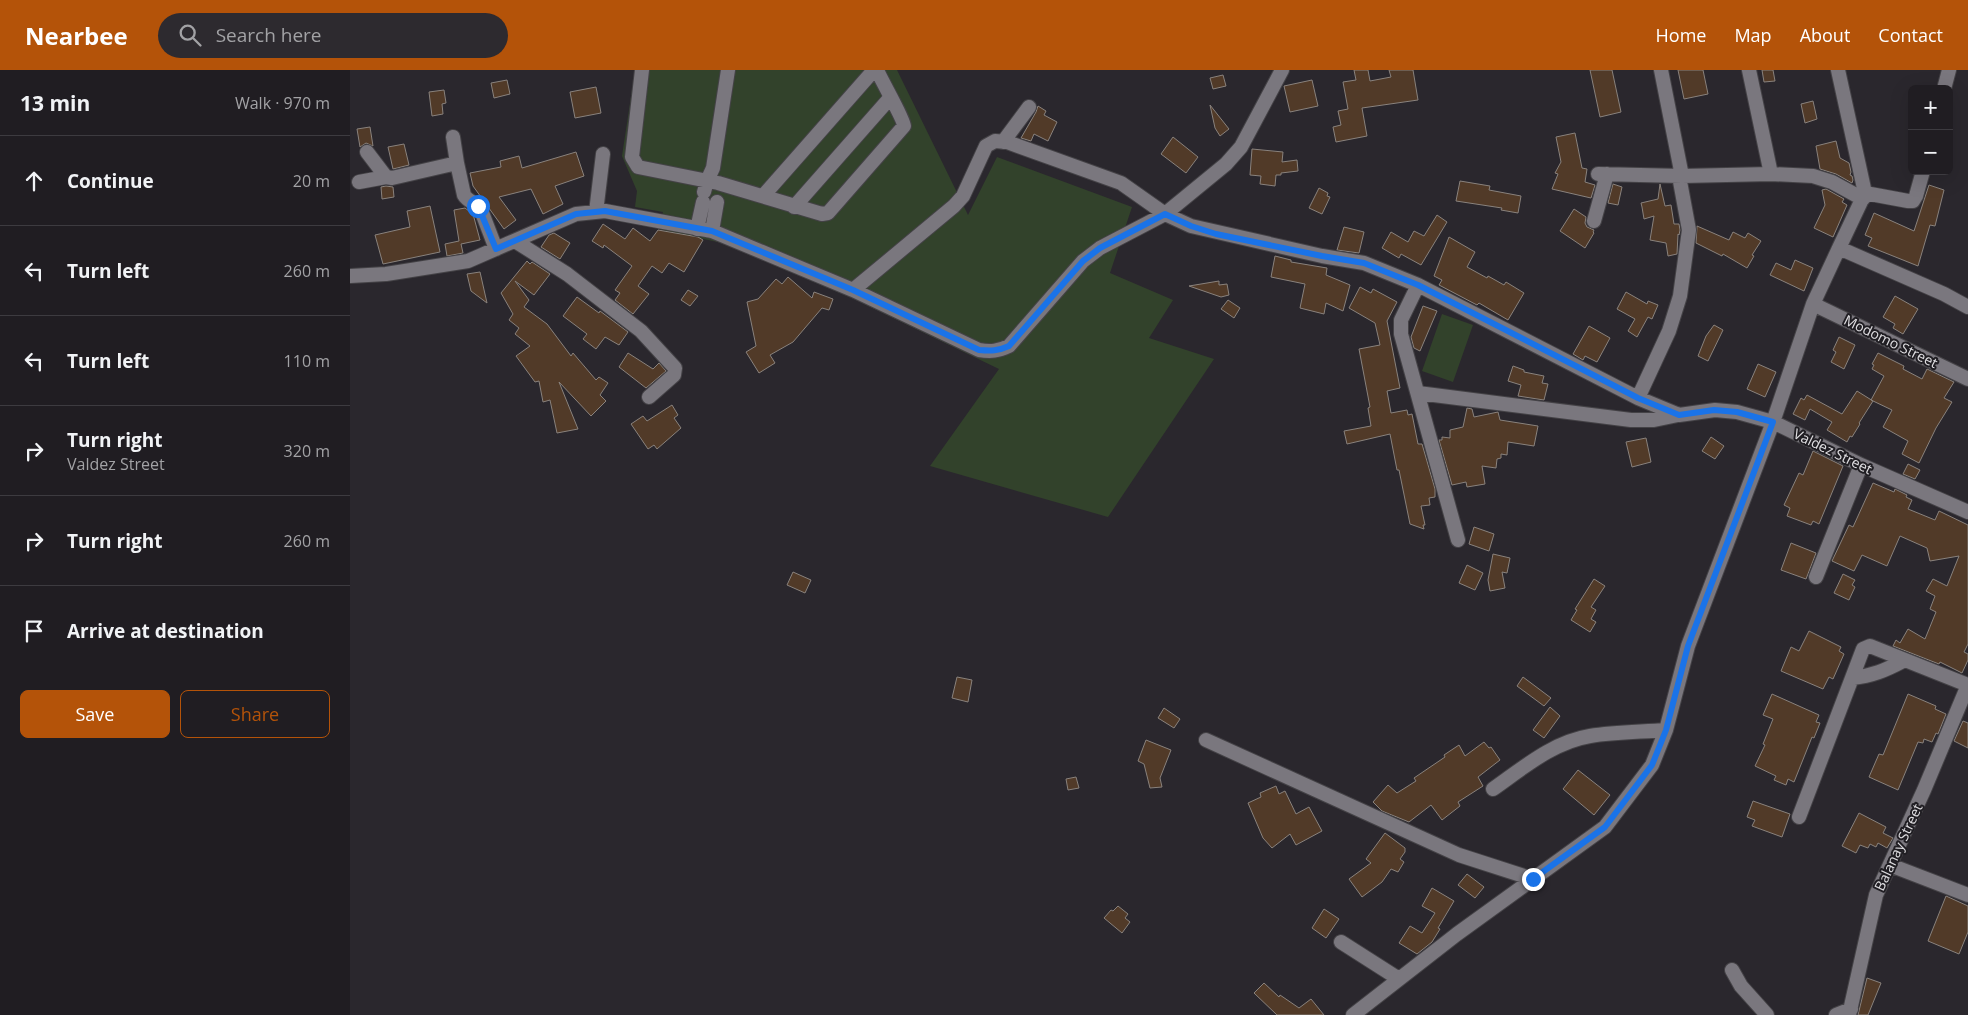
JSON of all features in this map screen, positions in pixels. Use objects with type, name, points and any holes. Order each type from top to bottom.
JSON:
[{"type":"street","points":[[642,70],[632,156],[634,163],[638,167],[711,189],[763,196],[822,214],[828,213],[904,126],[903,119],[875,70],[763,196]]},
{"type":"street","points":[[712,231],[711,189],[728,70]]},
{"type":"street","points":[[350,276],[386,274],[468,261],[576,214],[605,211],[712,231],[853,290],[979,350],[991,352],[1009,346],[1083,261],[1100,248],[1165,214],[1226,164],[1241,147],[1282,70]]},
{"type":"street","points":[[1638,398],[1669,331],[1680,296],[1689,230],[1661,70]]},
{"type":"street","points":[[1749,70],[1771,174]]},
{"type":"street","points":[[1353,1015],[1605,827],[1652,765],[1666,730],[1688,646],[1773,422],[1813,304],[1864,196],[1838,70]]},
{"type":"street","points":[[1945,85],[1949,70]]},
{"type":"street","points":[[794,207],[890,98]]},
{"type":"street","points":[[1003,142],[1029,106]]},
{"type":"street","points":[[452,137],[464,195],[466,199],[481,210],[496,249]]},
{"type":"street","points":[[853,290],[954,206],[963,196],[986,146],[995,141],[1003,142],[1121,183],[1165,214],[1191,226],[1216,234],[1364,263],[1418,285],[1638,398],[1679,415]]},
{"type":"street","points":[[367,152],[386,177]]},
{"type":"street","points":[[596,212],[603,154]]},
{"type":"street","points":[[358,182],[386,177],[392,178],[457,163]]},
{"type":"street","points":[[1594,221],[1603,174],[1681,176],[1771,174],[1813,176],[1864,196],[1908,202],[1913,201],[1916,196],[1922,175]]},
{"type":"street","points":[[697,229],[711,189]]},
{"type":"street","points":[[515,240],[568,274],[642,330],[675,368],[674,375],[649,397]]},
{"type":"street","points":[[1839,248],[1968,307]]},
{"type":"street","points":[[1418,285],[1401,320],[1401,334],[1458,540]]},
{"type":"street","name":"Modomo Street","points":[[1813,304],[1968,379]]},
{"type":"street","name":"Valdez Street","points":[[1418,393],[1631,420],[1654,420],[1714,410],[1737,412],[1773,422],[1861,465],[1968,512]]},
{"type":"street","points":[[1816,577],[1861,465]]},
{"type":"street","points":[[1799,817],[1863,649],[1870,646],[1903,661],[1968,685]]},
{"type":"street","points":[[1852,678],[1887,670],[1903,661]]},
{"type":"street","name":"Balanay Street","points":[[1850,1012],[1876,895],[1924,790],[1968,685]]},
{"type":"street","points":[[1493,789],[1539,756],[1568,742],[1589,736],[1666,730]]},
{"type":"street","points":[[1206,740],[1460,854],[1533,879]]},
{"type":"street","points":[[1890,865],[1968,895]]},
{"type":"street","points":[[1340,942],[1399,979]]},
{"type":"street","points":[[1732,970],[1741,986],[1767,1015]]},
{"type":"street","points":[[1836,1015],[1850,1012]]},
{"type":"green space","points":[[635,70],[897,70],[968,215],[997,157],[1132,207],[1110,273],[1173,300],[1149,338],[1214,359],[1108,517],[930,466],[999,369],[852,298],[722,243],[658,229],[663,212],[635,207],[637,191],[622,156]]},
{"type":"green space","points":[[1442,314],[1473,325],[1453,382],[1422,371]]},
{"type":"building","points":[[1354,70],[1368,70],[1370,81],[1391,77],[1389,70],[1413,70],[1418,100],[1362,108],[1367,136],[1336,142],[1333,127],[1341,125],[1338,111],[1348,109],[1343,82],[1356,80]]},
{"type":"building","points":[[1590,70],[1612,70],[1621,112],[1600,117]]},
{"type":"building","points":[[1678,70],[1703,70],[1708,94],[1684,99]]},
{"type":"building","points":[[1762,70],[1773,70],[1775,81],[1764,82]]},
{"type":"building","points":[[1223,75],[1226,86],[1213,89],[1210,78]]},
{"type":"building","points":[[507,80],[510,94],[494,98],[491,83]]},
{"type":"building","points":[[1312,80],[1318,106],[1290,112],[1284,86]]},
{"type":"building","points":[[596,87],[601,113],[575,118],[570,92]]},
{"type":"building","points":[[444,90],[446,103],[442,104],[443,114],[432,116],[429,92]]},
{"type":"building","points":[[1813,101],[1817,119],[1805,123],[1801,104]]},
{"type":"building","points":[[1210,105],[1229,129],[1220,136],[1215,128]]},
{"type":"building","points":[[1038,106],[1046,111],[1044,115],[1057,122],[1048,141],[1034,134],[1031,141],[1021,138]]},
{"type":"building","points":[[370,127],[373,146],[366,143],[360,147],[357,129]]},
{"type":"building","points":[[1575,133],[1582,168],[1587,169],[1585,182],[1595,185],[1591,198],[1552,189],[1558,174],[1555,173],[1561,162],[1556,137]]},
{"type":"building","points":[[1173,137],[1198,157],[1186,173],[1161,154]]},
{"type":"building","points":[[1836,141],[1840,158],[1849,163],[1852,183],[1836,174],[1820,169],[1816,146]]},
{"type":"building","points":[[404,144],[409,165],[393,169],[388,147]]},
{"type":"building","points":[[1252,149],[1283,152],[1282,162],[1297,160],[1298,171],[1276,175],[1275,186],[1260,184],[1261,176],[1250,175]]},
{"type":"building","points":[[576,152],[584,176],[555,186],[563,204],[543,214],[531,189],[499,197],[516,220],[504,229],[473,186],[470,173],[501,167],[500,161],[519,156],[522,168]]},
{"type":"building","points":[[1460,181],[1490,186],[1489,190],[1521,196],[1518,213],[1501,210],[1502,208],[1456,201]]},
{"type":"building","points":[[1613,184],[1622,187],[1618,205],[1608,203]]},
{"type":"building","points":[[1660,184],[1665,206],[1671,205],[1674,224],[1679,224],[1680,230],[1677,254],[1668,256],[1666,243],[1650,240],[1654,216],[1644,219],[1641,203],[1658,199]]},
{"type":"building","points":[[1929,185],[1944,190],[1935,226],[1930,225],[1918,266],[1868,246],[1872,238],[1865,235],[1874,213],[1914,231]]},
{"type":"building","points":[[381,187],[393,187],[394,197],[382,199]]},
{"type":"building","points":[[1319,188],[1328,193],[1327,196],[1330,197],[1322,214],[1309,208]]},
{"type":"building","points":[[1826,189],[1844,199],[1842,202],[1847,205],[1833,237],[1814,228],[1825,205],[1822,190]]},
{"type":"building","points":[[430,206],[440,252],[383,264],[375,235],[410,227],[407,211]]},
{"type":"building","points":[[465,208],[473,214],[480,240],[461,244],[463,253],[447,256],[445,244],[459,241],[454,210]]},
{"type":"building","points":[[1574,209],[1586,217],[1585,223],[1587,227],[1594,230],[1585,248],[1560,231]]},
{"type":"building","points":[[1437,215],[1447,222],[1421,265],[1401,254],[1399,258],[1382,248],[1391,232],[1408,242],[1414,231],[1424,236]]},
{"type":"building","points":[[603,224],[625,239],[633,228],[650,241],[658,230],[698,237],[703,240],[684,272],[669,263],[662,273],[652,266],[638,286],[649,294],[633,314],[615,300],[620,293],[615,290],[632,266],[604,245],[603,248],[592,241]]},
{"type":"building","points":[[1697,226],[1729,240],[1733,232],[1745,238],[1748,233],[1761,241],[1752,255],[1754,256],[1747,268],[1723,254],[1722,256],[1696,243]]},
{"type":"building","points":[[1344,227],[1364,232],[1359,253],[1337,250]]},
{"type":"building","points":[[554,233],[570,243],[560,259],[541,247],[549,235]]},
{"type":"building","points":[[1449,237],[1475,252],[1467,267],[1504,285],[1506,282],[1524,293],[1508,320],[1479,303],[1477,305],[1439,285],[1442,280],[1434,276]]},
{"type":"building","points":[[1275,256],[1291,260],[1291,262],[1327,268],[1326,275],[1350,285],[1343,311],[1326,303],[1324,314],[1300,308],[1305,284],[1271,277]]},
{"type":"building","points":[[1795,260],[1813,268],[1804,291],[1770,275],[1776,263],[1791,270]]},
{"type":"building","points":[[527,261],[530,264],[532,262],[550,274],[534,295],[515,281],[529,300],[524,307],[547,324],[571,356],[573,353],[596,380],[599,377],[608,383],[600,395],[606,401],[591,416],[559,382],[578,429],[557,433],[550,400],[543,402],[539,381],[535,382],[516,356],[530,346],[515,334],[519,328],[509,320],[513,314],[501,293]]},
{"type":"building","points":[[480,272],[487,303],[471,291],[467,274]]},
{"type":"building","points":[[788,277],[812,298],[814,292],[833,299],[829,310],[822,308],[793,342],[770,355],[775,363],[759,373],[746,352],[756,346],[747,302],[758,299],[776,279],[782,284]]},
{"type":"building","points":[[1219,281],[1219,285],[1227,284],[1229,295],[1221,297],[1189,286]]},
{"type":"building","points":[[1360,287],[1371,293],[1373,289],[1397,302],[1387,321],[1400,388],[1387,391],[1391,413],[1407,410],[1408,415],[1412,414],[1418,444],[1422,444],[1435,489],[1435,497],[1429,498],[1430,505],[1421,506],[1425,525],[1423,525],[1424,529],[1410,524],[1390,434],[1347,444],[1344,431],[1371,426],[1368,408],[1370,407],[1359,349],[1380,345],[1375,323],[1349,308]]},
{"type":"building","points":[[688,290],[698,296],[690,306],[681,300]]},
{"type":"building","points":[[1626,292],[1647,304],[1648,301],[1658,305],[1652,319],[1648,317],[1637,337],[1628,331],[1635,319],[1617,309]]},
{"type":"building","points":[[1895,296],[1918,309],[1903,334],[1893,328],[1895,324],[1883,317]]},
{"type":"building","points":[[577,297],[628,332],[619,345],[605,337],[596,349],[583,339],[587,334],[563,316]]},
{"type":"building","points":[[1228,300],[1240,308],[1234,318],[1221,309]]},
{"type":"building","points":[[1423,306],[1437,311],[1420,351],[1414,348],[1411,337]]},
{"type":"building","points":[[1714,325],[1723,330],[1708,361],[1698,356],[1706,336]]},
{"type":"building","points":[[1589,326],[1610,338],[1597,362],[1585,356],[1583,360],[1573,354]]},
{"type":"building","points":[[1839,337],[1855,345],[1844,369],[1831,362],[1836,352],[1833,350]]},
{"type":"building","points":[[628,353],[653,369],[659,363],[666,371],[646,388],[619,367]]},
{"type":"building","points":[[1878,353],[1904,366],[1903,369],[1922,379],[1927,369],[1954,382],[1944,398],[1952,402],[1936,428],[1919,463],[1902,454],[1908,441],[1883,427],[1892,410],[1871,400],[1884,376],[1872,369],[1874,365],[1872,364]]},
{"type":"building","points":[[1758,364],[1776,372],[1765,397],[1747,389]]},
{"type":"building","points":[[1513,366],[1524,370],[1524,372],[1544,376],[1542,383],[1548,384],[1544,400],[1518,396],[1521,385],[1508,381]]},
{"type":"building","points":[[1857,391],[1873,401],[1852,437],[1850,436],[1847,442],[1827,430],[1832,422],[1810,409],[1805,420],[1793,414],[1801,398],[1804,400],[1807,395],[1842,414]]},
{"type":"building","points":[[672,405],[678,415],[674,418],[681,428],[657,449],[654,445],[648,449],[631,424],[643,416],[647,421]]},
{"type":"building","points":[[1467,408],[1472,409],[1474,417],[1498,412],[1500,420],[1538,426],[1534,446],[1508,442],[1507,455],[1501,454],[1501,458],[1497,459],[1496,468],[1482,466],[1485,484],[1467,487],[1466,482],[1452,485],[1439,440],[1442,440],[1442,437],[1450,438],[1450,430],[1463,427]]},
{"type":"building","points":[[1711,437],[1724,446],[1715,459],[1702,451]]},
{"type":"building","points":[[1646,438],[1651,462],[1632,467],[1626,442]]},
{"type":"building","points":[[1813,451],[1843,466],[1819,524],[1813,521],[1811,525],[1787,516],[1790,508],[1784,505],[1799,473],[1803,475]]},
{"type":"building","points":[[1908,464],[1920,470],[1915,479],[1903,474]]},
{"type":"building","points":[[1873,483],[1894,492],[1895,489],[1907,495],[1906,497],[1912,500],[1908,509],[1935,520],[1939,511],[1968,525],[1968,644],[1964,652],[1968,654],[1968,660],[1962,673],[1940,662],[1939,664],[1893,646],[1896,640],[1900,643],[1908,629],[1925,639],[1936,612],[1930,609],[1935,596],[1926,591],[1933,579],[1947,586],[1959,556],[1930,561],[1927,548],[1900,536],[1887,566],[1862,555],[1854,571],[1832,561],[1849,525],[1853,527]]},
{"type":"building","points":[[1474,527],[1494,534],[1489,551],[1469,544]]},
{"type":"building","points":[[1791,543],[1816,553],[1806,579],[1781,570]]},
{"type":"building","points":[[1493,554],[1510,558],[1507,573],[1502,572],[1505,588],[1490,591],[1488,580]]},
{"type":"building","points":[[1467,565],[1483,573],[1475,590],[1459,583]]},
{"type":"building","points":[[793,572],[811,580],[805,593],[787,585]]},
{"type":"building","points":[[1843,574],[1855,580],[1852,585],[1855,587],[1849,600],[1834,593]]},
{"type":"building","points":[[1594,579],[1605,586],[1591,607],[1596,610],[1591,619],[1596,622],[1590,632],[1571,620],[1577,610],[1575,609]]},
{"type":"building","points":[[1809,631],[1841,647],[1839,651],[1844,654],[1833,679],[1829,677],[1823,689],[1781,671],[1791,647],[1799,651]]},
{"type":"building","points":[[957,677],[972,680],[968,702],[952,698]]},
{"type":"building","points":[[1523,677],[1551,698],[1544,706],[1517,686]]},
{"type":"building","points":[[1772,694],[1819,715],[1816,722],[1820,723],[1814,738],[1812,737],[1794,782],[1788,779],[1786,785],[1774,780],[1776,776],[1755,766],[1765,745],[1763,744],[1773,719],[1763,715]]},
{"type":"building","points":[[1908,694],[1936,706],[1935,709],[1946,714],[1938,734],[1936,733],[1932,742],[1924,739],[1923,743],[1918,742],[1898,790],[1869,777],[1879,754],[1883,755]]},
{"type":"building","points":[[1550,707],[1560,716],[1544,738],[1533,730]]},
{"type":"building","points":[[1164,708],[1180,719],[1174,728],[1158,718]]},
{"type":"building","points":[[1963,721],[1968,723],[1968,748],[1954,741]]},
{"type":"building","points":[[1146,740],[1171,750],[1160,778],[1162,787],[1150,788],[1144,764],[1138,761]]},
{"type":"building","points":[[1484,742],[1489,748],[1491,747],[1500,760],[1478,777],[1483,786],[1458,802],[1460,806],[1442,820],[1431,805],[1409,822],[1382,811],[1373,802],[1388,785],[1397,793],[1416,781],[1414,778],[1459,745],[1465,756]]},
{"type":"building","points":[[1578,770],[1610,795],[1594,815],[1563,789]]},
{"type":"building","points":[[1076,777],[1079,788],[1068,790],[1066,779]]},
{"type":"building","points":[[1276,786],[1279,794],[1285,791],[1296,814],[1309,807],[1322,831],[1296,845],[1290,834],[1272,848],[1263,838],[1248,803],[1261,797],[1260,793]]},
{"type":"building","points":[[1753,801],[1790,814],[1782,837],[1752,826],[1755,820],[1747,817]]},
{"type":"building","points":[[1859,813],[1886,827],[1883,833],[1893,838],[1887,848],[1878,843],[1876,847],[1870,844],[1868,848],[1860,845],[1856,853],[1842,846]]},
{"type":"building","points":[[1385,833],[1405,848],[1405,852],[1400,859],[1404,862],[1398,872],[1391,869],[1382,882],[1362,897],[1349,879],[1371,863],[1366,859]]},
{"type":"building","points":[[1467,874],[1484,887],[1475,898],[1458,885]]},
{"type":"building","points":[[1432,888],[1454,901],[1432,942],[1417,954],[1399,943],[1410,926],[1422,933],[1435,913],[1422,906]]},
{"type":"building","points":[[1946,896],[1968,906],[1968,932],[1959,954],[1928,941]]},
{"type":"building","points":[[1118,906],[1128,914],[1125,918],[1130,922],[1122,933],[1104,918],[1111,910],[1113,911]]},
{"type":"building","points":[[1324,909],[1339,919],[1326,938],[1312,928]]},
{"type":"building","points":[[1867,978],[1881,983],[1868,1015],[1858,1015]]},
{"type":"building","points":[[1264,983],[1279,997],[1280,995],[1299,1008],[1311,999],[1324,1015],[1277,1015],[1254,993]]},
{"type":"route","points":[[478,206],[496,249],[576,214],[605,211],[712,231],[793,263],[979,350],[991,352],[1009,346],[1083,261],[1100,248],[1165,214],[1191,226],[1216,234],[1364,263],[1418,285],[1638,398],[1679,415],[1714,410],[1737,412],[1773,422],[1688,646],[1666,730],[1652,765],[1641,782],[1605,827],[1533,879]]}]
